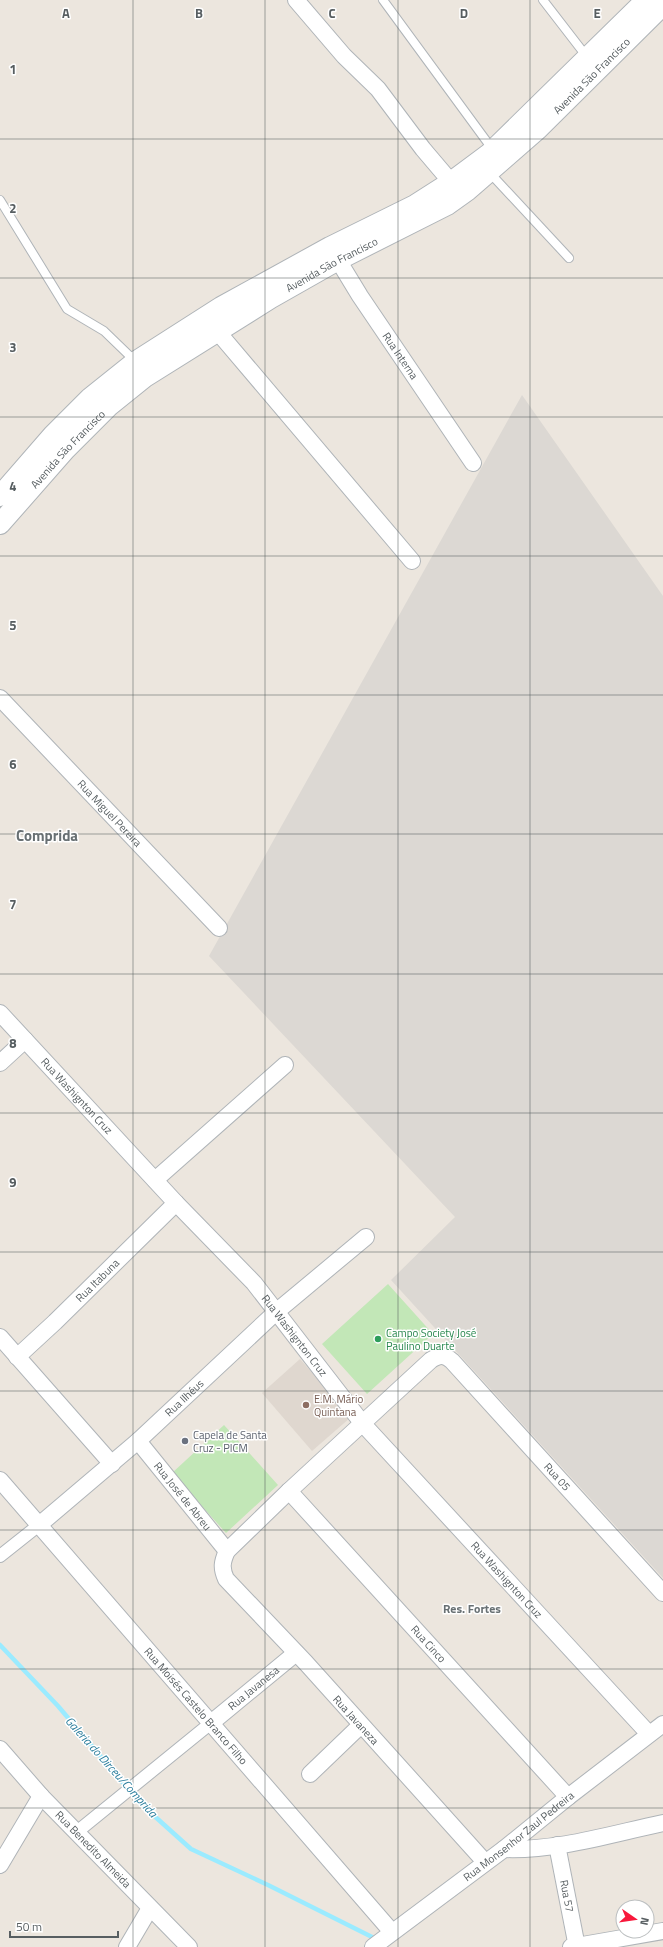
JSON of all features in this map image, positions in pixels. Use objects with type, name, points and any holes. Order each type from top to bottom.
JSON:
[{"type":"street","points":[[296,0],[344,56],[378,89],[423,149],[451,182]]},
{"type":"street","name":"Avenida São Francisco","points":[[0,496],[53,435],[90,398],[140,370],[217,331],[334,254],[451,182],[494,162],[512,134],[646,0]]},
{"type":"street","name":"Avenida São Francisco","points":[[0,524],[65,450],[109,406],[140,370],[221,307],[334,254],[446,205],[494,162],[538,129],[663,5]]},
{"type":"street","name":"Rua Interna","points":[[334,254],[360,296],[472,463]]},
{"type":"street","points":[[217,331],[412,561]]},
{"type":"street","name":"Rua Miguel Pereira","points":[[0,698],[219,928]]},
{"type":"street","name":"Rua Washignton Cruz","points":[[0,1013],[176,1203],[254,1283],[363,1424],[649,1734]]},
{"type":"street","points":[[0,1063],[25,1040]]},
{"type":"street","points":[[155,1180],[285,1065]]},
{"type":"street","name":"Rua Itabuna","points":[[17,1357],[55,1322],[176,1203]]},
{"type":"street","name":"Rua Ilhéus","points":[[0,1556],[112,1464],[276,1312],[366,1237]]},
{"type":"street","points":[[0,1337],[112,1464]]},
{"type":"street","name":"Rua 05","points":[[363,1424],[431,1360],[437,1356],[444,1355],[452,1361],[663,1593]]},
{"type":"street","points":[[227,1552],[289,1491],[363,1424]]},
{"type":"street","name":"Rua José de Abreu","points":[[138,1441],[227,1552]]},
{"type":"street","name":"Rua Moisés Castelo Branco Filho","points":[[0,1480],[211,1723],[381,1941]]},
{"type":"street","name":"Rua Cinco","points":[[289,1491],[568,1796]]},
{"type":"street","name":"Rua Javaneza","points":[[227,1552],[223,1560],[222,1568],[226,1579],[296,1653],[485,1862]]},
{"type":"street","name":"Rua Javanesa","points":[[211,1723],[296,1653]]},
{"type":"street","points":[[78,1831],[211,1723]]},
{"type":"street","name":"Rua Monsenhor Zaul Pedreira","points":[[381,1941],[504,1849],[568,1796],[663,1724]]},
{"type":"street","points":[[310,1774],[361,1725]]},
{"type":"street","name":"Rua Benedito Almeida","points":[[0,1749],[41,1796],[78,1831],[150,1908],[189,1947]]},
{"type":"street","points":[[0,1865],[41,1796]]},
{"type":"street","points":[[504,1849],[522,1850],[557,1845],[663,1823]]},
{"type":"street","name":"Rua 57","points":[[557,1845],[575,1947]]},
{"type":"street","points":[[127,1947],[150,1908]]},
{"type":"street","points":[[575,1947],[663,1931]]},
{"type":"lane","points":[[383,0],[494,162],[570,258]]},
{"type":"lane","points":[[543,0],[587,58]]},
{"type":"lane","points":[[0,200],[68,309],[96,325],[117,342],[140,370]]},
{"type":"shaded area","points":[[522,395],[663,596],[663,1578],[391,1280],[455,1217],[209,956]]},
{"type":"shaded area","name":"E.M. Mário Quintana","points":[[300,1359],[351,1417],[312,1451],[262,1393]]},
{"type":"green space","name":"Campo Society José Paulino Duarte","points":[[388,1284],[433,1334],[367,1394],[322,1344]]},
{"type":"green space","points":[[224,1425],[278,1485],[226,1533],[172,1473]]},
{"type":"waterway","name":"Galeria do Dirceu/Comprida","points":[[0,1645],[58,1706],[141,1804],[191,1849],[268,1885],[378,1940]]},
{"type":"place","name":"Campo Society José Paulino Duarte","points":[[378,1339]]},
{"type":"place","name":"E.M. Mário Quintana","points":[[306,1405]]},
{"type":"place","name":"Capela de Santa Cruz - PICM","points":[[185,1441]]},
{"type":"district","name":"Comprida","points":[[47,836]]},
{"type":"district","name":"Res. Fortes","points":[[472,1609]]}]
